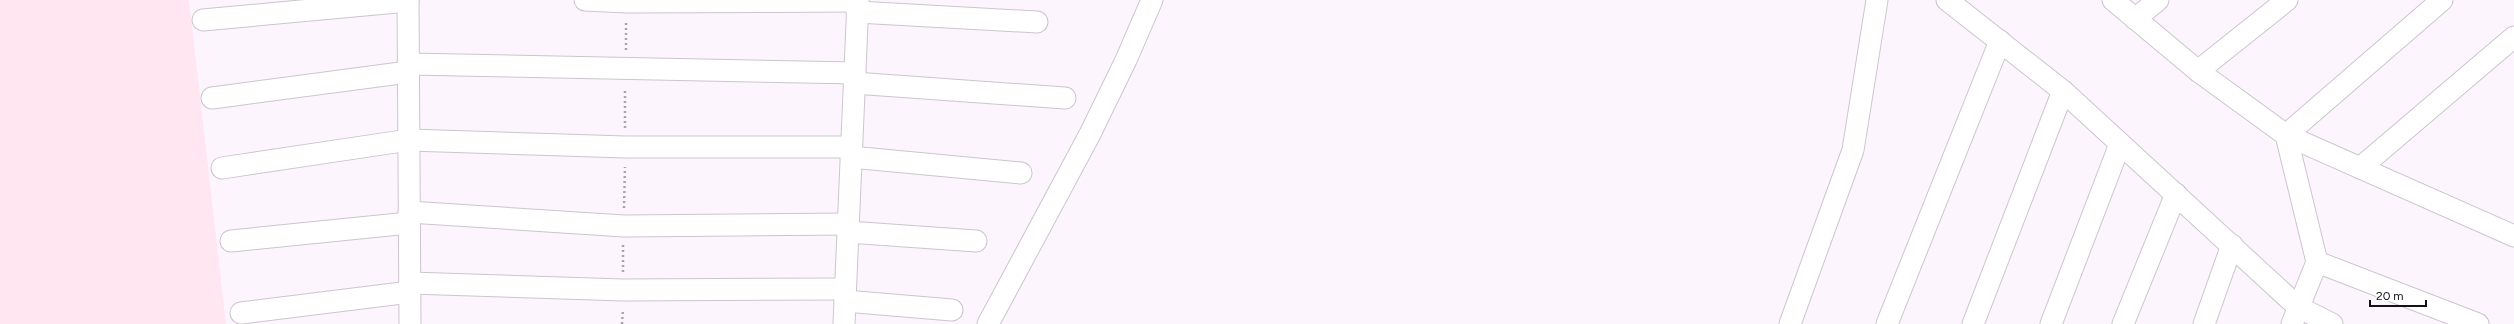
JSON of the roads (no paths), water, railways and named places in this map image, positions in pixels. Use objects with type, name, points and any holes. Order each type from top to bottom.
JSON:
[{"type":"street","points":[[585,0],[626,2],[858,4],[1037,22]]},
{"type":"street","points":[[988,324],[1090,134],[1126,60],[1152,0]]},
{"type":"street","points":[[1790,324],[1853,150],[1877,0]]},
{"type":"street","points":[[1947,0],[2063,91],[2232,245],[2295,316],[2332,324]]},
{"type":"street","points":[[2113,0],[2198,72],[2286,135],[2514,236]]},
{"type":"street","points":[[2135,19],[2158,0]]},
{"type":"street","points":[[2198,72],[2287,0]]},
{"type":"street","points":[[2286,135],[2442,0]]},
{"type":"street","points":[[203,20],[408,1],[410,324]]},
{"type":"street","points":[[844,324],[858,4]]},
{"type":"street","points":[[2360,168],[2514,38]]},
{"type":"street","points":[[1887,324],[2000,41]]},
{"type":"street","points":[[212,98],[408,68],[626,70],[854,78],[1065,98]]},
{"type":"street","points":[[1972,324],[2063,91]]},
{"type":"street","points":[[2286,135],[2317,262],[2295,316]]},
{"type":"street","points":[[222,168],[409,140],[851,152],[1021,173]]},
{"type":"street","points":[[2051,324],[2120,144]]},
{"type":"street","points":[[2123,324],[2176,194]]},
{"type":"street","points":[[231,240],[409,218],[624,226],[848,228],[976,240]]},
{"type":"street","points":[[2204,324],[2232,245]]},
{"type":"street","points":[[2317,262],[2478,324]]},
{"type":"street","points":[[241,314],[410,288],[623,290],[845,295],[952,310]]}]
